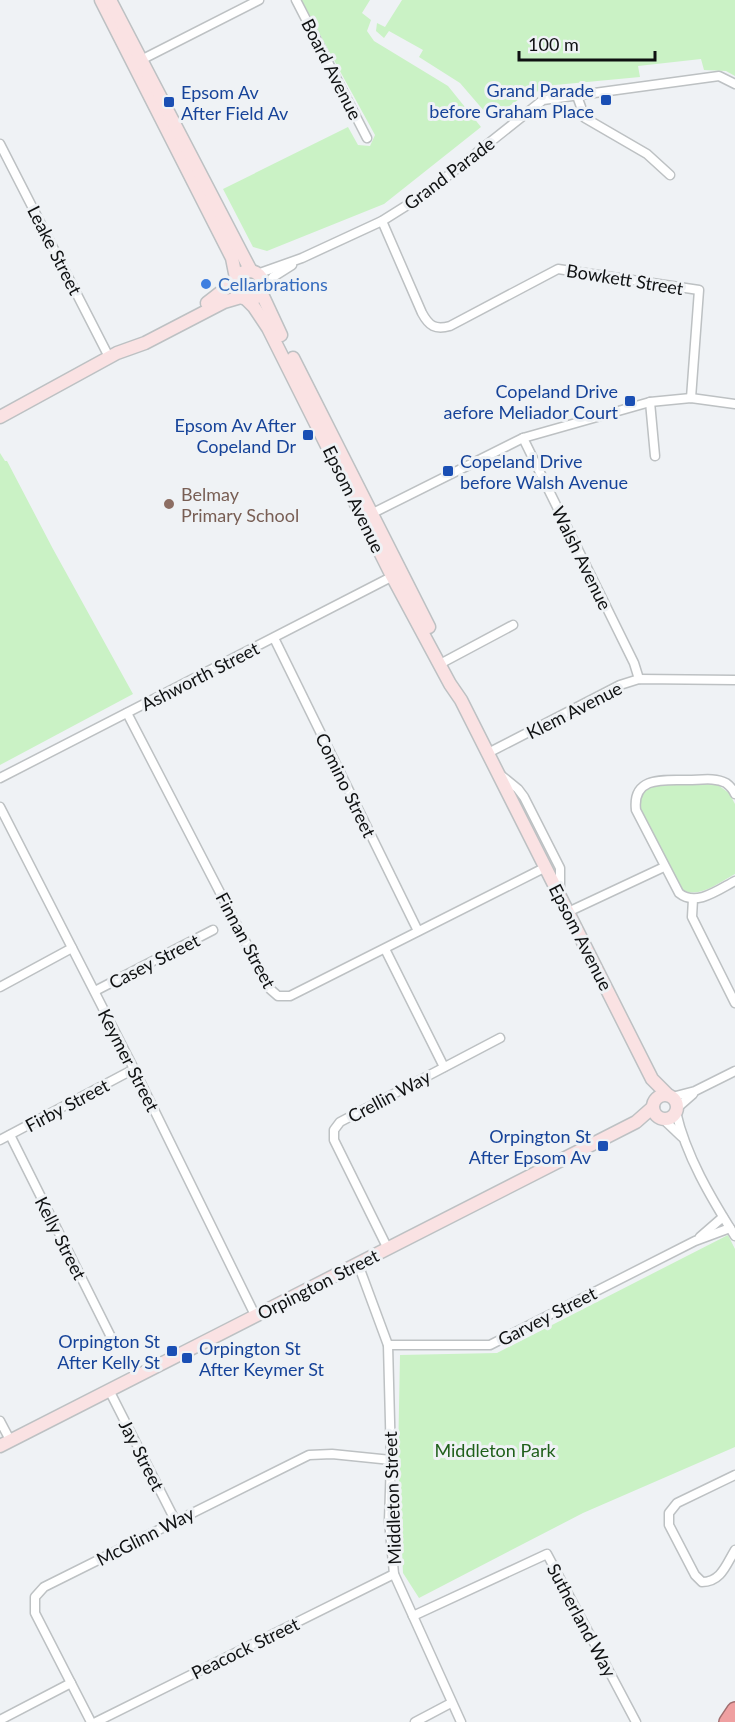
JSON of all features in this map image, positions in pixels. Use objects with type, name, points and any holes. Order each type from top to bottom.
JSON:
[{"type":"highway","points":[[727,1722],[735,1710]]},
{"type":"street","points":[[101,0],[254,272],[262,279],[262,291],[256,298],[224,302],[145,343],[113,356]]},
{"type":"street","points":[[110,0],[137,62],[232,258],[235,291],[243,298]]},
{"type":"street","points":[[137,62],[259,0]]},
{"type":"street","name":"Board Avenue","points":[[297,0],[367,138]]},
{"type":"street","name":"Grand Parade","points":[[254,272],[302,258],[382,220],[425,194],[543,100],[718,76],[735,84]]},
{"type":"street","points":[[577,96],[585,118],[647,154],[670,175]]},
{"type":"street","name":"Leake Street","points":[[0,144],[113,356]]},
{"type":"street","name":"Bowkett Street","points":[[382,220],[422,313],[428,323],[441,329],[558,269],[699,290],[691,398]]},
{"type":"street","name":"Grand Parade","points":[[262,291],[273,278],[302,258]]},
{"type":"street","points":[[0,417],[113,356],[141,337],[212,301],[243,272],[254,272]]},
{"type":"street","name":"Epsom Avenue","points":[[262,291],[396,574],[457,685],[461,700],[652,1079],[674,1103]]},
{"type":"street","name":"Epsom Avenue","points":[[243,298],[254,307],[268,328],[368,516]]},
{"type":"street","points":[[368,516],[523,438],[650,402],[691,398],[735,404]]},
{"type":"street","points":[[650,402],[655,456]]},
{"type":"street","name":"Walsh Avenue","points":[[523,438],[634,663],[639,679]]},
{"type":"street","name":"Ashworth Street","points":[[0,778],[396,574]]},
{"type":"street","points":[[443,663],[513,625]]},
{"type":"street","name":"Comino Street","points":[[274,638],[418,931]]},
{"type":"street","name":"Klem Avenue","points":[[488,753],[620,685],[639,679],[735,680]]},
{"type":"street","name":"Finnan Street","points":[[127,713],[270,989],[278,996],[290,996],[546,867]]},
{"type":"street","points":[[497,772],[524,797],[560,868],[560,895]]},
{"type":"street","points":[[735,794],[732,788],[724,782],[715,780],[657,780],[640,790],[635,802],[636,810],[664,867],[678,893],[684,898],[693,899],[709,894],[735,881]]},
{"type":"street","name":"Keymer Street","points":[[0,807],[135,1070],[255,1315]]},
{"type":"street","points":[[568,912],[664,867]]},
{"type":"street","points":[[693,899],[692,917],[735,1003]]},
{"type":"street","name":"Casey Street","points":[[94,991],[213,930]]},
{"type":"street","points":[[0,987],[72,948]]},
{"type":"street","points":[[385,949],[444,1067]]},
{"type":"street","name":"Crellin Way","points":[[388,1249],[334,1140],[334,1130],[340,1122],[500,1038]]},
{"type":"street","name":"Firby Street","points":[[0,1140],[135,1070]]},
{"type":"street","points":[[657,1111],[671,1118],[674,1103],[735,1071]]},
{"type":"street","name":"Epsom Avenue","points":[[652,1079],[657,1111]]},
{"type":"street","points":[[657,1111],[661,1096],[674,1103],[682,1137],[735,1236]]},
{"type":"street","points":[[657,1111],[682,1137]]},
{"type":"street","name":"Orpington Street","points":[[5,1443],[657,1111]]},
{"type":"street","name":"Kelly Street","points":[[10,1135],[113,1341]]},
{"type":"street","name":"Garvey Street","points":[[695,1241],[723,1217]]},
{"type":"street","name":"Garvey Street","points":[[388,1345],[490,1345],[695,1241],[730,1228]]},
{"type":"street","name":"Middleton Street","points":[[358,1264],[388,1345],[391,1460],[389,1521],[394,1574],[461,1722]]},
{"type":"street","name":"Jay Street","points":[[109,1390],[175,1520]]},
{"type":"street","points":[[0,1421],[5,1443]]},
{"type":"street","name":"McGlinn Way","points":[[91,1722],[35,1613],[35,1597],[44,1587],[309,1455],[332,1454],[391,1460]]},
{"type":"street","points":[[735,1475],[677,1503],[669,1513],[669,1525],[695,1575],[702,1582],[711,1582],[718,1577],[735,1550]]},
{"type":"street","name":"Sutherland Way","points":[[413,1616],[547,1554],[636,1722]]},
{"type":"street","name":"Peacock Street","points":[[96,1722],[394,1574]]},
{"type":"street","points":[[0,1720],[71,1683]]},
{"type":"street","points":[[415,1722],[451,1703]]},
{"type":"green space","points":[[301,0],[370,0],[362,13],[371,20],[367,31],[374,41],[448,86],[481,127],[384,204],[267,251],[253,247],[223,189],[348,127],[358,145],[370,146],[375,135]]},
{"type":"green space","points":[[402,0],[735,0],[735,76],[726,71],[704,70],[701,59],[638,66],[640,77],[555,85],[522,97],[491,119],[460,83],[419,57],[423,50],[389,31],[384,38],[376,31],[377,23],[385,27]]},
{"type":"green space","points":[[0,453],[7,461],[133,694],[0,765]]},
{"type":"green space","points":[[656,782],[715,783],[729,793],[735,804],[735,874],[700,892],[686,892],[679,888],[638,808],[640,794]]},
{"type":"green space","name":"Middleton Park","points":[[728,1235],[735,1249],[735,1447],[583,1513],[419,1598],[403,1573],[398,1459],[400,1355],[497,1353]]},
{"type":"place","name":"Grand Parade before Graham Place","points":[[606,100]]},
{"type":"place","name":"Epsom Av After Field Av","points":[[169,102]]},
{"type":"place","name":"Cellarbrations","points":[[206,284]]},
{"type":"place","name":"Copeland Drive aefore Meliador Court","points":[[630,401]]},
{"type":"place","name":"Epsom Av After Copeland Dr","points":[[308,435]]},
{"type":"place","name":"Copeland Drive before Walsh Avenue","points":[[448,471]]},
{"type":"place","name":"Belmay Primary School","points":[[169,504]]},
{"type":"place","name":"Orpington St After Epsom Av","points":[[603,1146]]},
{"type":"place","name":"Orpington St After Kelly St","points":[[172,1351]]},
{"type":"place","name":"Orpington St After Keymer St","points":[[187,1358]]}]
